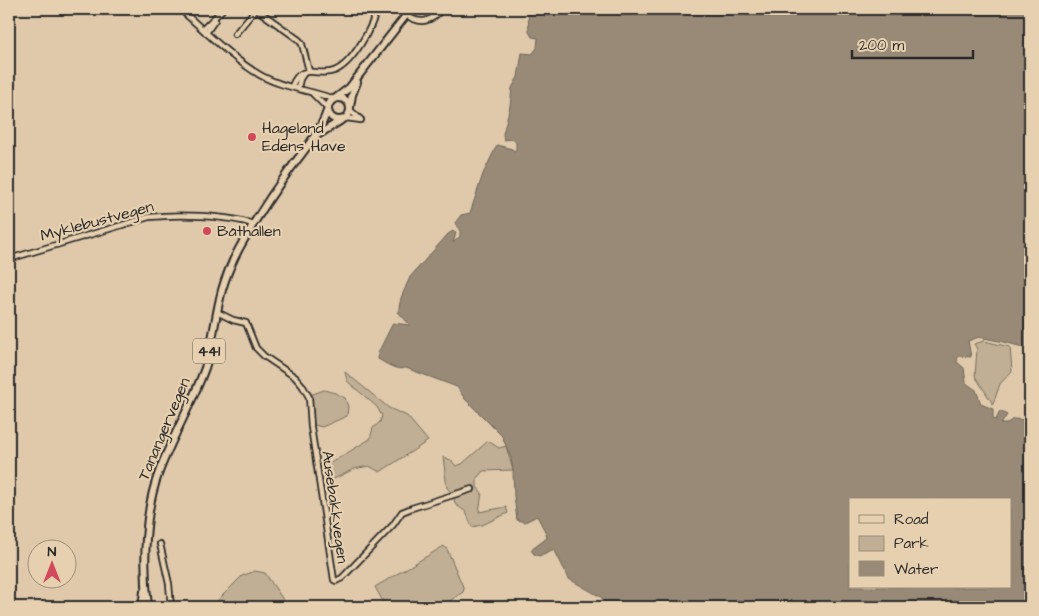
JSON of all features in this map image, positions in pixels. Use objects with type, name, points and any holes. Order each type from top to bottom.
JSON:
[{"type":"main road","name":"441","points":[[327,110],[330,102],[349,88],[364,70],[411,9]]},
{"type":"main road","points":[[422,9],[426,11],[432,9]]},
{"type":"main road","name":"441","points":[[343,119],[350,108],[354,88],[364,70]]},
{"type":"main road","points":[[335,99],[346,101],[350,108]]},
{"type":"main road","points":[[327,110],[334,120],[343,119]]},
{"type":"main road","name":"Tanangervegen","points":[[148,607],[146,580],[147,526],[154,488],[163,460],[205,367],[228,273],[253,224],[313,138],[324,120],[327,110]]},
{"type":"main road","name":"Tanangervegen","points":[[313,138],[343,119]]},
{"type":"main road","name":"Tanangervegen","points":[[142,607],[146,580]]},
{"type":"street","points":[[180,9],[237,58],[261,75],[280,84],[335,99]]},
{"type":"street","points":[[205,31],[223,9]]},
{"type":"street","points":[[246,9],[255,10],[299,40],[302,44],[307,72]]},
{"type":"street","points":[[292,86],[297,77],[307,72],[330,72],[340,68],[361,44],[372,25],[378,9]]},
{"type":"street","points":[[406,15],[417,22],[427,21],[436,16],[442,9]]},
{"type":"street","points":[[235,34],[255,10]]},
{"type":"street","points":[[298,88],[300,79],[307,72]]},
{"type":"street","points":[[310,92],[327,110]]},
{"type":"street","name":"Tanangervegen","points":[[343,119],[362,120],[350,108]]},
{"type":"street","name":"Myklebustvegen","points":[[9,259],[149,217],[166,215],[194,216],[222,218],[253,224]]},
{"type":"street","name":"Ausebakkvegen","points":[[217,312],[233,320],[246,323],[256,348],[264,356],[295,377],[306,392],[334,580],[342,578],[402,512],[472,489]]},
{"type":"street","points":[[160,544],[169,584],[171,607]]},
{"type":"green space","points":[[984,341],[1010,347],[1012,371],[1000,384],[993,404],[975,376],[977,349],[974,344]]},
{"type":"green space","points":[[345,372],[389,408],[407,416],[428,441],[380,472],[369,466],[354,469],[326,483],[324,467],[370,439],[373,428],[380,422],[382,416],[377,407],[347,381]]},
{"type":"green space","points":[[324,390],[345,398],[348,407],[347,416],[322,427],[314,425],[310,395]]},
{"type":"green space","points":[[488,441],[499,448],[506,446],[513,470],[483,471],[477,478],[477,487],[482,493],[479,512],[506,507],[508,513],[482,525],[472,527],[466,512],[455,504],[453,494],[447,488],[443,457],[451,460],[456,466],[462,464]]},
{"type":"green space","points":[[444,546],[464,589],[463,592],[441,607],[386,607],[375,587]]},
{"type":"green space","points":[[255,571],[265,573],[288,607],[207,607],[216,602],[242,576]]},
{"type":"water","points":[[529,9],[1030,9],[1030,349],[979,337],[968,341],[971,357],[958,356],[957,362],[964,368],[966,383],[976,390],[981,404],[993,409],[993,419],[996,420],[1000,411],[1007,415],[1001,424],[1006,424],[1013,419],[1030,420],[1030,607],[607,607],[601,597],[569,579],[554,549],[539,556],[534,554],[531,550],[547,538],[546,533],[537,516],[525,522],[517,520],[511,458],[502,436],[465,399],[457,387],[406,368],[395,368],[378,359],[378,353],[393,323],[410,325],[398,312],[401,298],[410,277],[448,234],[453,231],[456,233],[453,243],[460,236],[460,231],[455,223],[461,215],[470,213],[483,174],[497,145],[514,151],[516,149],[516,142],[512,139],[504,140],[503,134],[512,88],[518,77],[522,53],[532,54],[537,48],[538,38],[532,37],[529,32]]},
{"type":"place","name":"Hageland Edens Have","points":[[252,137]]},
{"type":"place","name":"Båthallen","points":[[207,231]]}]
